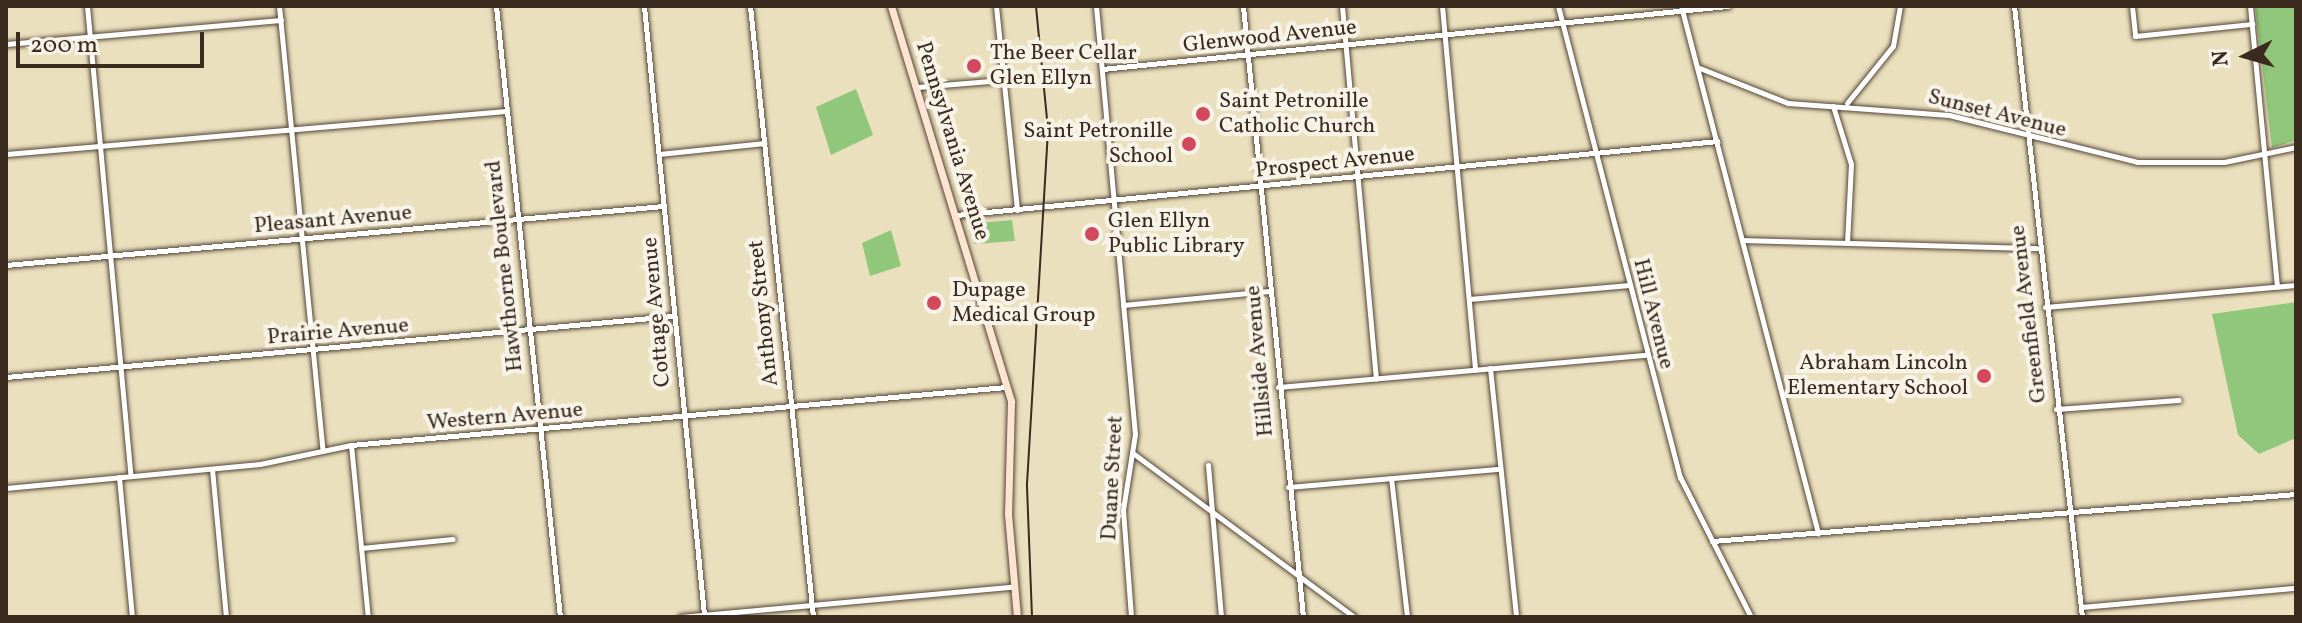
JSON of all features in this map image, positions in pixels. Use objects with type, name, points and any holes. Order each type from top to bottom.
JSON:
[{"type":"street","points":[[87,6],[131,476]]},
{"type":"street","points":[[279,6],[323,451]]},
{"type":"street","name":"Hawthorne Boulevard","points":[[496,6],[527,331],[560,617]]},
{"type":"street","name":"Cottage Avenue","points":[[644,6],[704,615]]},
{"type":"street","name":"Anthony Street","points":[[750,6],[813,617]]},
{"type":"street","name":"Pennsylvania Avenue","points":[[891,6],[1007,387],[1012,587],[1017,617]]},
{"type":"street","points":[[996,6],[1017,210]]},
{"type":"street","name":"Duane Street","points":[[1096,6],[1134,454],[1123,510],[1131,617]]},
{"type":"street","name":"Hillside Avenue","points":[[1243,6],[1278,387],[1303,617]]},
{"type":"street","points":[[1342,6],[1376,378]]},
{"type":"street","points":[[1442,6],[1475,370]]},
{"type":"street","name":"Hill Avenue","points":[[1558,6],[1680,477],[1751,617]]},
{"type":"street","name":"Glenwood Avenue","points":[[1102,69],[1728,6]]},
{"type":"street","points":[[1847,103],[1893,46],[1900,6]]},
{"type":"street","name":"Greenfield Avenue","points":[[2014,6],[2037,248],[2082,617]]},
{"type":"street","points":[[2132,6],[2135,36],[2252,24]]},
{"type":"street","points":[[2250,6],[2277,287]]},
{"type":"street","points":[[1682,9],[1818,533]]},
{"type":"street","points":[[6,44],[281,20]]},
{"type":"street","name":"Sunset Avenue","points":[[1697,67],[1765,97],[1949,115],[2137,162],[2264,155],[2296,147]]},
{"type":"street","points":[[917,87],[1004,80]]},
{"type":"street","points":[[1833,106],[1851,164],[1847,243]]},
{"type":"street","points":[[6,154],[506,111]]},
{"type":"street","name":"Prospect Avenue","points":[[956,215],[1717,141]]},
{"type":"street","points":[[659,154],[764,143]]},
{"type":"street","name":"Pleasant Avenue","points":[[6,265],[663,206]]},
{"type":"street","points":[[1743,240],[2037,248]]},
{"type":"street","points":[[1469,299],[1629,285]]},
{"type":"street","points":[[2045,307],[2296,285]]},
{"type":"street","points":[[1123,305],[1269,291]]},
{"type":"street","name":"Prairie Avenue","points":[[6,377],[673,316]]},
{"type":"street","points":[[1278,387],[1647,355]]},
{"type":"street","points":[[1490,368],[1516,617]]},
{"type":"street","name":"Western Avenue","points":[[6,488],[212,469],[351,445],[1007,387]]},
{"type":"street","points":[[2056,410],[2179,400]]},
{"type":"street","points":[[351,445],[368,617]]},
{"type":"street","points":[[1134,454],[1354,617]]},
{"type":"street","points":[[1208,465],[1221,617]]},
{"type":"street","points":[[212,469],[226,617]]},
{"type":"street","points":[[1288,487],[1500,469]]},
{"type":"street","points":[[119,477],[132,617]]},
{"type":"street","points":[[1391,478],[1407,617]]},
{"type":"street","points":[[1712,541],[2296,494]]},
{"type":"street","points":[[361,548],[453,539]]},
{"type":"street","points":[[680,617],[1012,587]]},
{"type":"street","points":[[2081,607],[2296,588]]},
{"type":"green space","points":[[2255,6],[2296,6],[2296,140],[2272,148]]},
{"type":"green space","points":[[856,89],[873,135],[831,155],[816,107]]},
{"type":"green space","points":[[1012,220],[1015,241],[974,244],[968,224]]},
{"type":"green space","points":[[891,230],[901,266],[870,276],[862,243]]},
{"type":"green space","points":[[2296,302],[2296,438],[2259,454],[2238,435],[2212,314]]},
{"type":"railway","points":[[1032,617],[1027,484],[1048,129],[1036,6]]},
{"type":"place","name":"The Beer Cellar Glen Ellyn","points":[[974,66]]},
{"type":"place","name":"Saint Petronille Catholic Church","points":[[1203,114]]},
{"type":"place","name":"Saint Petronille School","points":[[1189,144]]},
{"type":"place","name":"Glen Ellyn Public Library","points":[[1092,234]]},
{"type":"place","name":"Dupage Medical Group","points":[[934,303]]},
{"type":"place","name":"Abraham Lincoln Elementary School","points":[[1984,376]]}]
